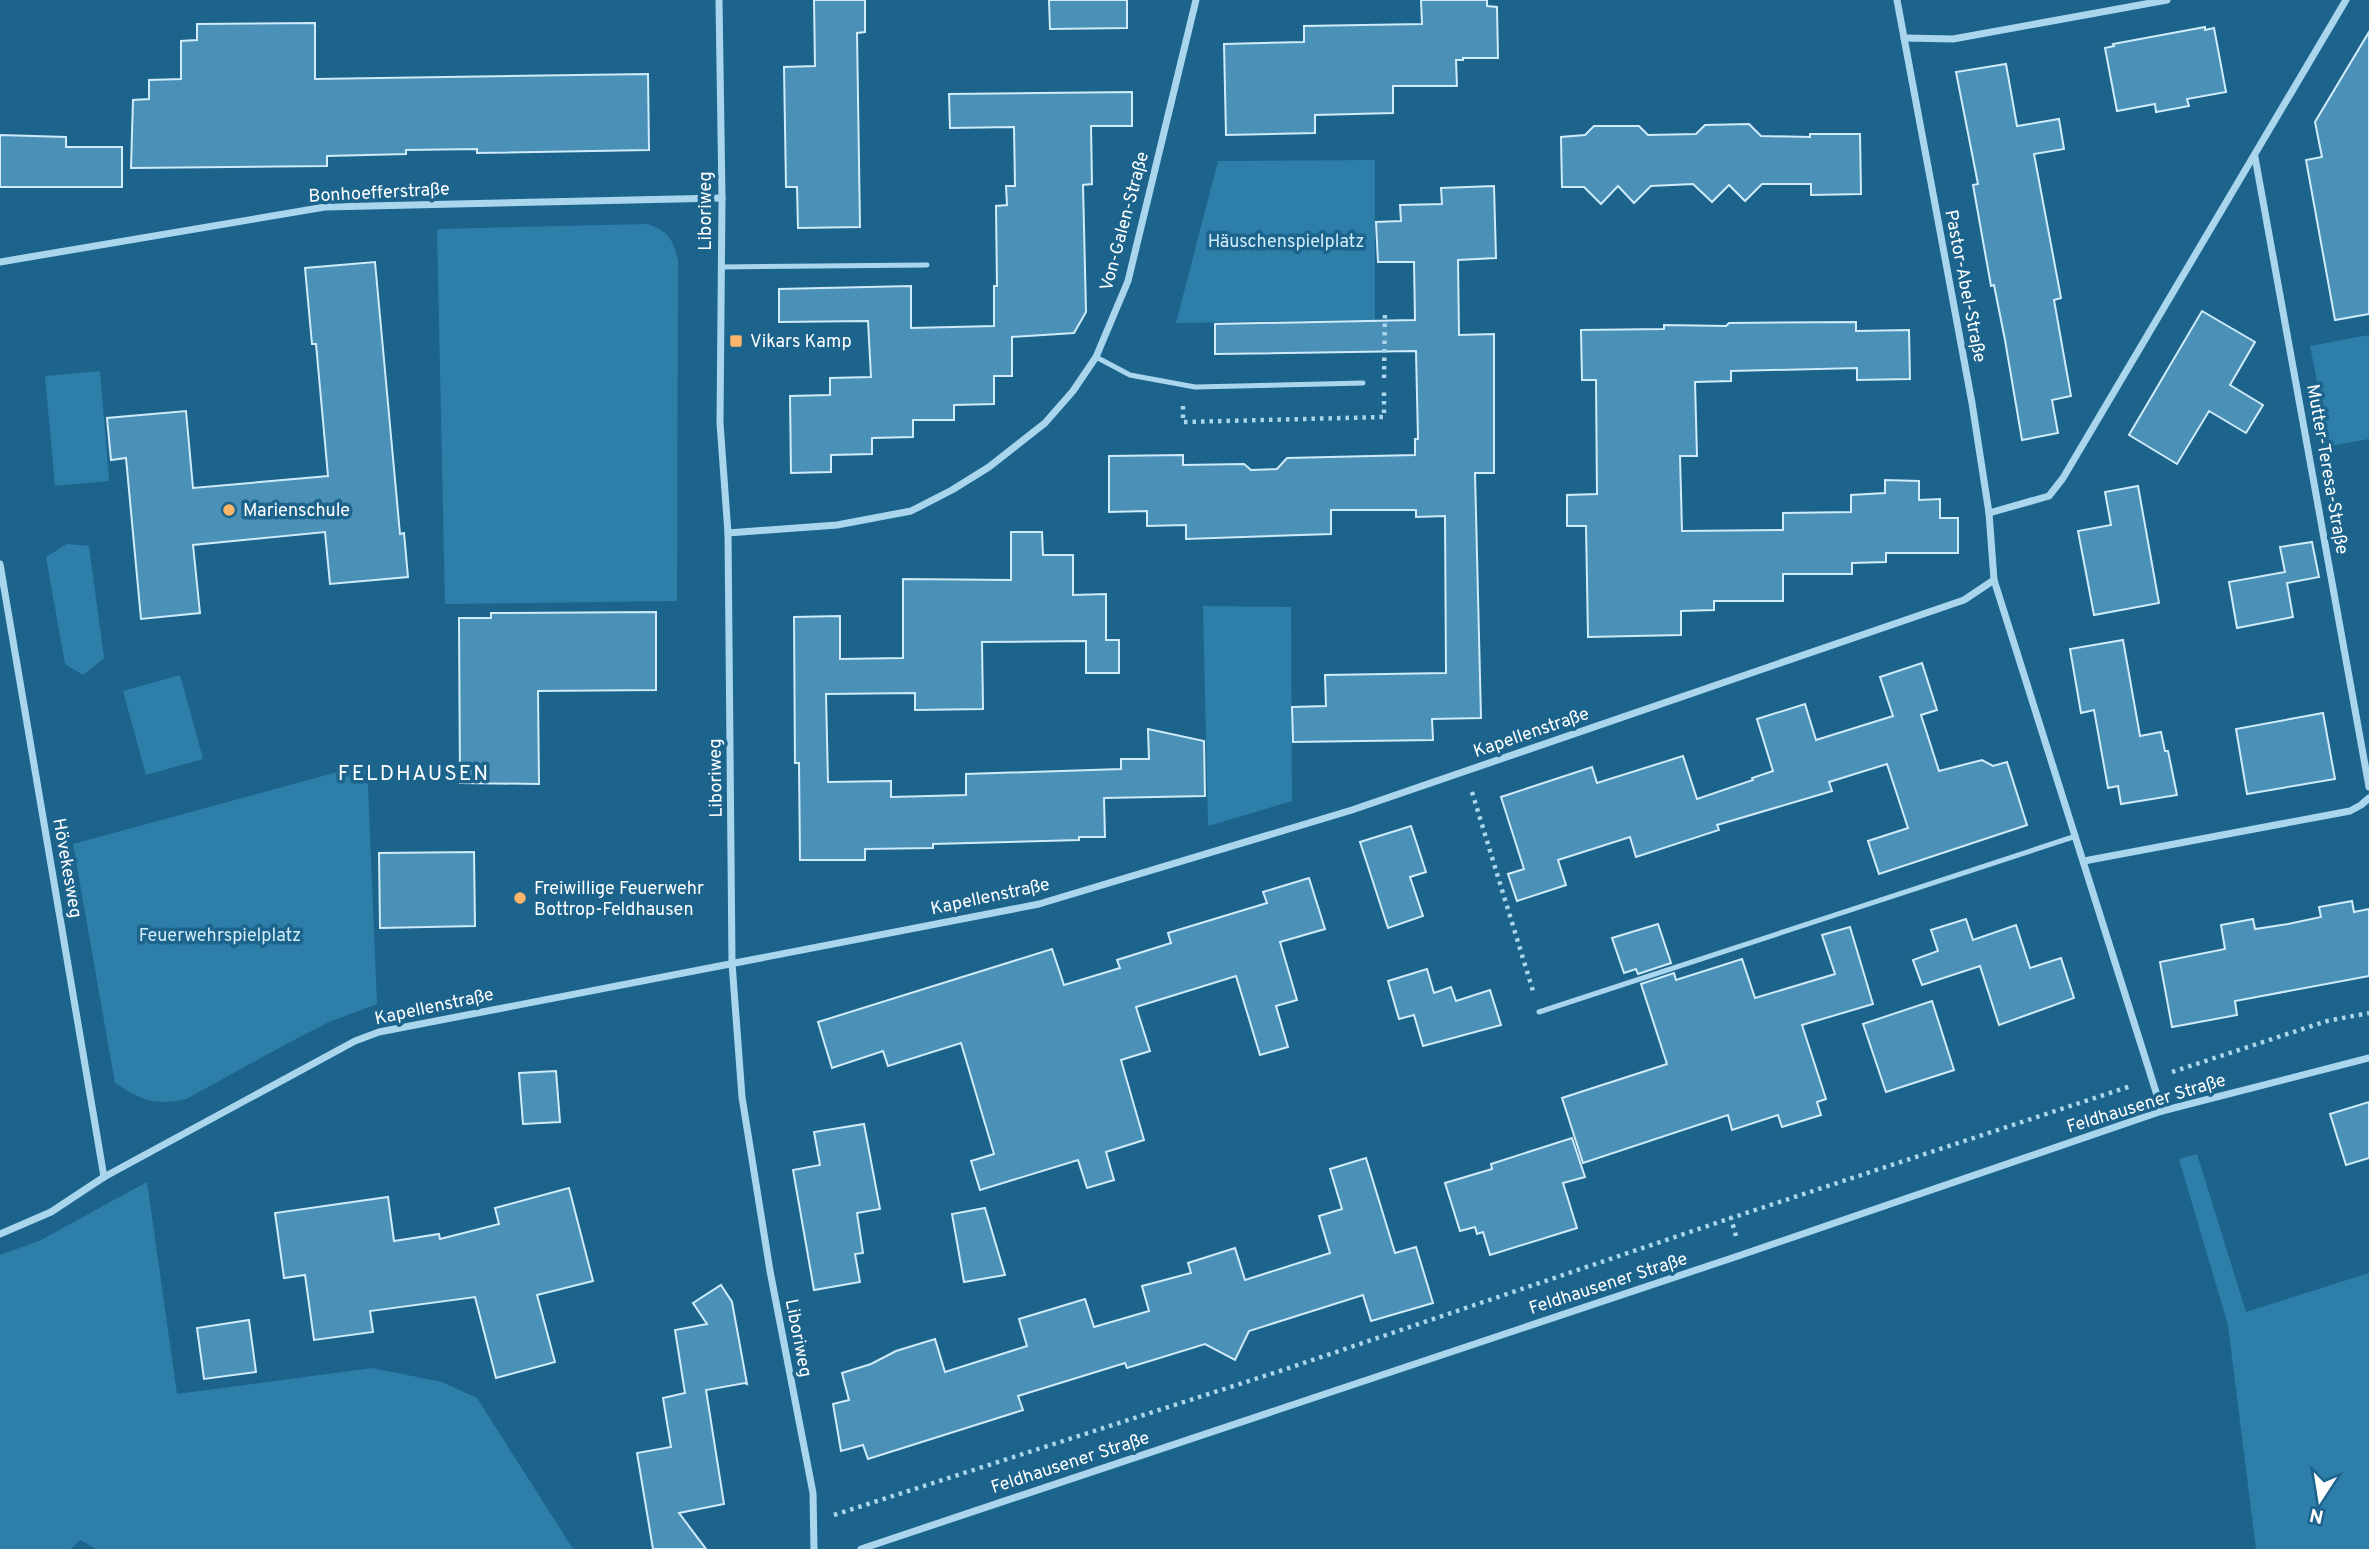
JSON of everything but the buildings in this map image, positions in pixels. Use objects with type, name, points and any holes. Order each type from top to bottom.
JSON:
[{"type":"street","name":"Liboriweg","points":[[719,0],[722,198],[720,423],[728,533],[732,963],[742,1097],[770,1271],[813,1493],[814,1549]]},
{"type":"street","name":"Von-Galen-Straße","points":[[728,533],[837,525],[911,511],[989,467],[1045,423],[1073,391],[1096,357],[1128,281],[1196,0]]},
{"type":"street","name":"Pastor-Abel-Straße","points":[[1897,0],[1972,403],[1989,513],[1994,580]]},
{"type":"street","points":[[1904,38],[1953,39],[2167,0]]},
{"type":"street","points":[[1989,513],[2049,496],[2063,478],[2255,157],[2343,2]]},
{"type":"street","name":"Mutter-Teresa-Straße","points":[[2255,157],[2369,787]]},
{"type":"street","name":"Bonhoefferstraße","points":[[0,262],[325,207],[722,198]]},
{"type":"street","name":"Hövekesweg","points":[[0,564],[104,1177]]},
{"type":"street","points":[[1994,580],[2162,1111]]},
{"type":"street","name":"Kapellenstraße","points":[[0,1234],[51,1212],[104,1177],[355,1041],[379,1032],[1039,904],[1352,810],[1964,600],[1994,580]]},
{"type":"street","points":[[2084,861],[2350,811],[2369,797]]},
{"type":"street","name":"Feldhausener Straße","points":[[861,1549],[1741,1255],[2162,1111],[2369,1058]]},
{"type":"lane","points":[[721,267],[927,265]]},
{"type":"lane","points":[[1096,357],[1130,375],[1195,387],[1363,383]]},
{"type":"lane","points":[[1539,1012],[2076,836]]},
{"type":"path","points":[[1466,771],[1539,1012]]},
{"type":"path","points":[[814,1522],[1283,1370],[1731,1218],[2328,1021],[2369,1013]]},
{"type":"path","points":[[1731,1218],[1741,1255]]},
{"type":"green space","name":"Häuschenspielplatz","points":[[1375,160],[1375,320],[1176,323],[1218,161]]},
{"type":"green space","points":[[648,224],[669,237],[678,260],[677,601],[445,604],[437,229]]},
{"type":"green space","points":[[2369,335],[2369,439],[2330,446],[2310,346]]},
{"type":"green space","points":[[100,371],[109,481],[55,486],[45,376]]},
{"type":"green space","points":[[67,544],[89,546],[104,658],[83,675],[65,664],[46,557]]},
{"type":"green space","points":[[1203,606],[1291,607],[1292,801],[1208,826]]},
{"type":"green space","points":[[180,675],[203,759],[146,775],[123,691]]},
{"type":"green space","name":"Feuerwehrspielplatz","points":[[367,764],[377,1004],[329,1022],[186,1099],[166,1102],[149,1100],[132,1094],[115,1083],[73,844]]},
{"type":"green space","points":[[2197,1154],[2246,1312],[2369,1273],[2369,1549],[2256,1549],[2228,1325],[2179,1159]]},
{"type":"green space","points":[[147,1182],[177,1394],[372,1368],[442,1382],[477,1398],[573,1549],[96,1549],[80,1540],[71,1549],[0,1549],[0,1255],[39,1241]]},
{"type":"place","name":"Vikars Kamp","points":[[736,341]]},
{"type":"place","name":"Marienschule","points":[[229,510]]},
{"type":"place","name":"Freiwillige Feuerwehr Bottrop-Feldhausen","points":[[520,898]]},
{"type":"district","name":"FELDHAUSEN","points":[[414,773]]}]
